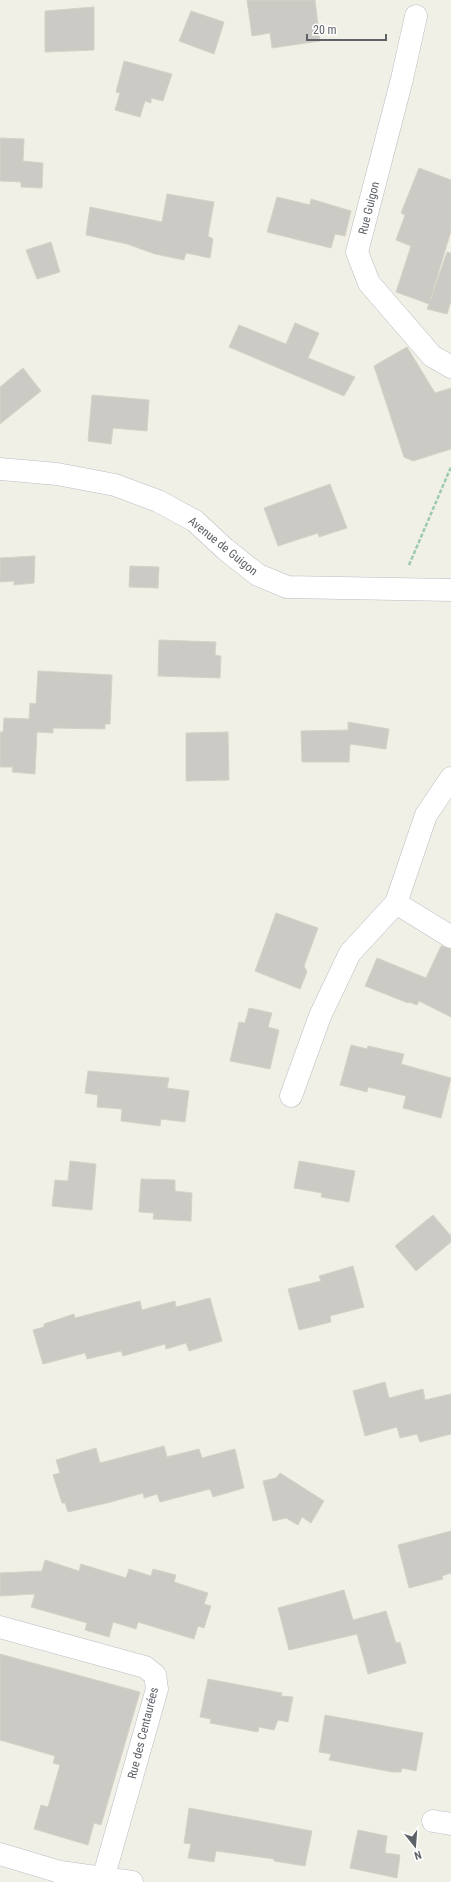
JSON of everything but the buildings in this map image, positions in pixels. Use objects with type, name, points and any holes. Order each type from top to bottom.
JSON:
[{"type":"street","name":"Rue Guigon","points":[[416,16],[402,78],[357,252],[368,283],[432,356],[451,366]]},
{"type":"street","name":"Avenue de Guigon","points":[[0,469],[57,474],[115,485],[158,501],[195,521],[225,549],[258,575],[287,588],[451,590]]},
{"type":"street","points":[[291,1096],[320,1016],[350,953],[396,903],[426,815],[451,778]]},
{"type":"street","points":[[396,903],[451,937]]},
{"type":"street","name":"Rue des Centaurées","points":[[0,1627],[145,1666],[155,1675],[157,1688],[103,1879]]},
{"type":"street","points":[[0,1854],[60,1872],[132,1882]]},
{"type":"path","points":[[399,589],[451,467]]}]
